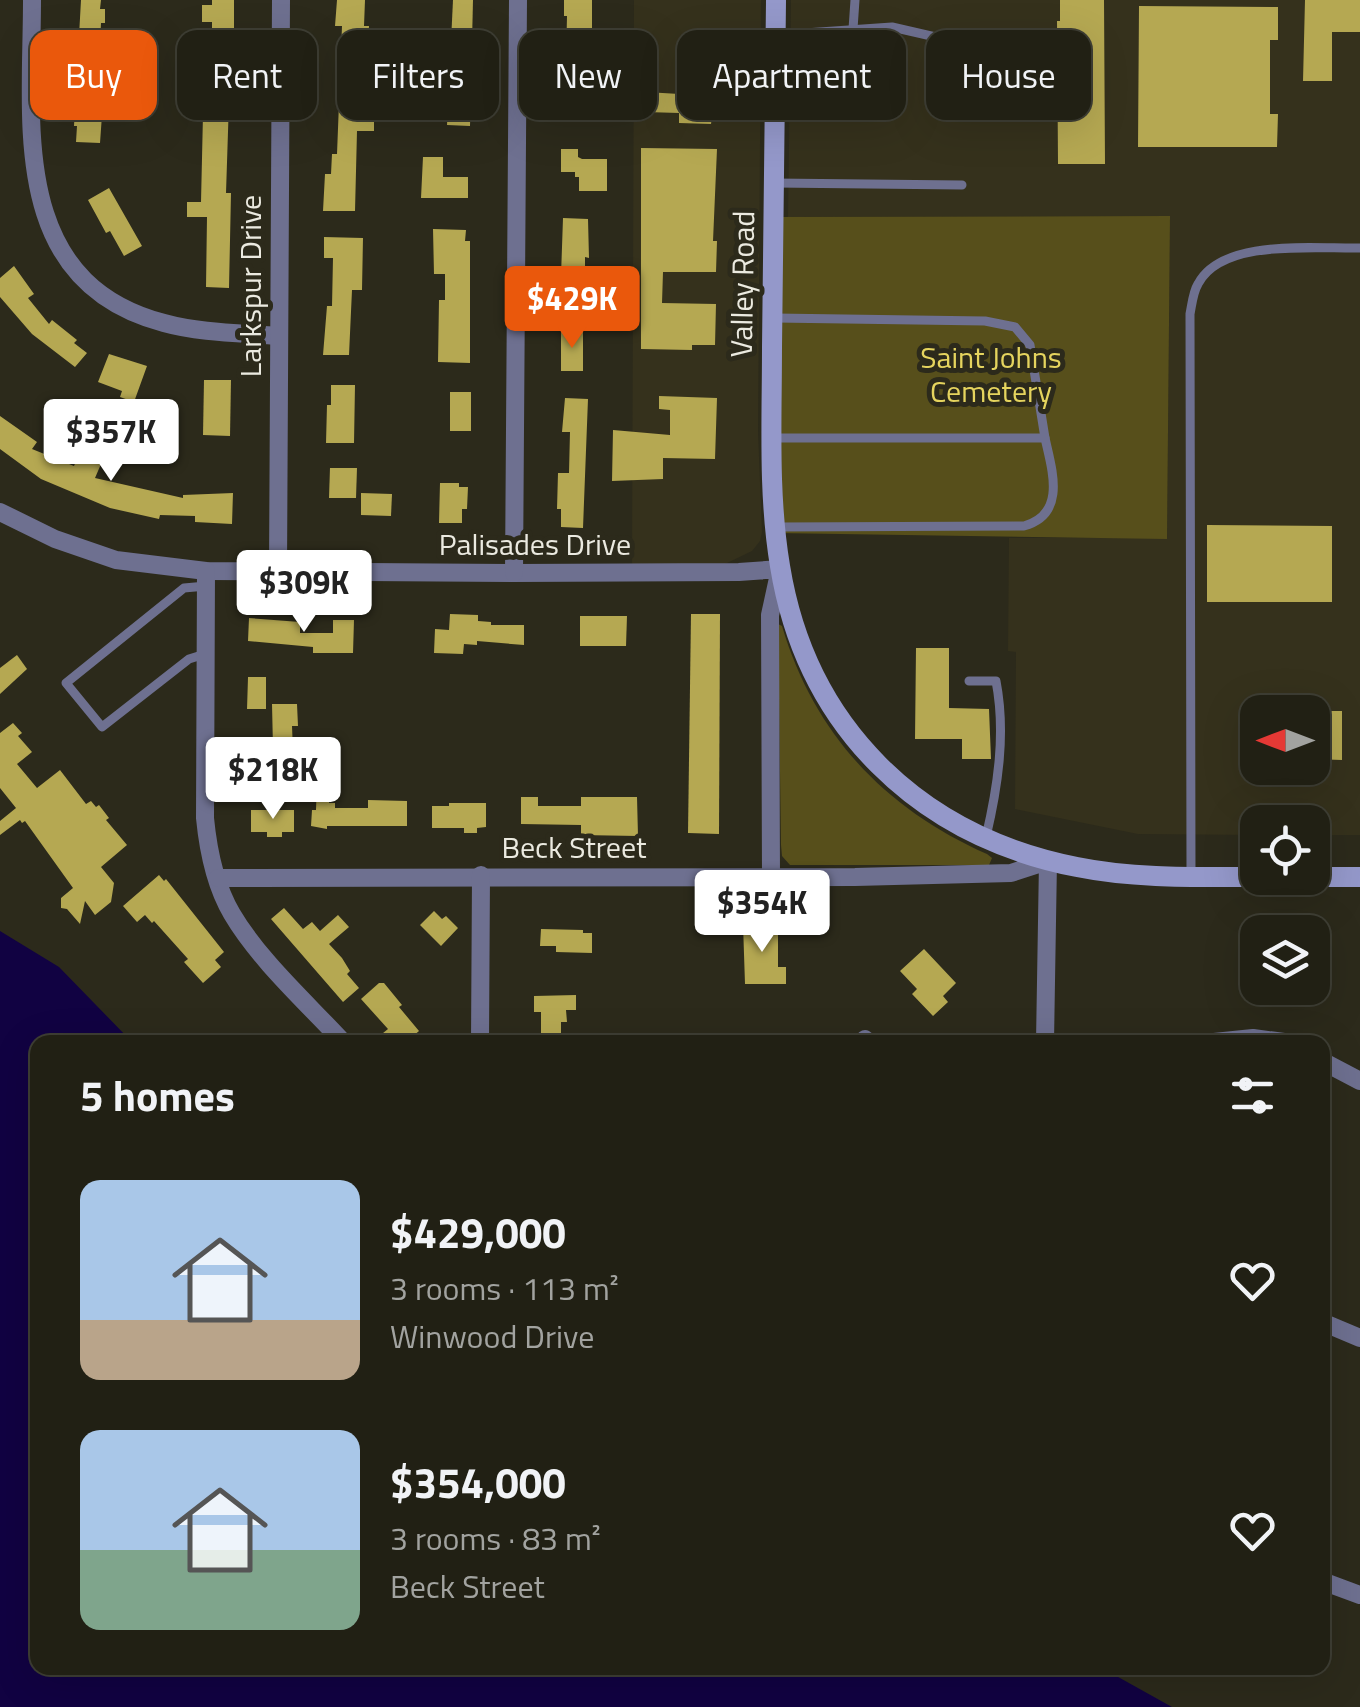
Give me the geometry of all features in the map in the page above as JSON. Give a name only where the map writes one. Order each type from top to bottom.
[{"type":"main road","name":"Valley Road","points":[[776,0],[776,30]]},
{"type":"main road","name":"Valley Road","points":[[775,120],[775,527],[780,569],[797,636],[846,728],[868,756],[921,803],[986,839],[1048,861],[1125,874],[1240,877]]},
{"type":"main road","points":[[1330,877],[1360,877]]},
{"type":"street","points":[[32,0],[34,179],[51,232],[72,263],[112,300],[146,317],[182,327],[278,336]]},
{"type":"street","name":"Larkspur Drive","points":[[278,572],[281,0]]},
{"type":"street","points":[[514,573],[518,0]]},
{"type":"street","name":"Palisades Drive","points":[[0,512],[55,540],[116,560],[206,579],[278,572],[780,569]]},
{"type":"street","name":"Valley Road","points":[[771,876],[770,615],[780,569]]},
{"type":"street","points":[[206,579],[205,818],[218,878],[240,926],[337,1035]]},
{"type":"street","points":[[1045,1035],[1048,861]]},
{"type":"street","name":"Beck Street","points":[[218,878],[1012,872],[1048,861]]},
{"type":"street","points":[[480,1035],[481,875]]},
{"type":"street","points":[[1330,1064],[1360,1081]]},
{"type":"street","points":[[1330,1325],[1360,1338]]},
{"type":"street","points":[[1330,1584],[1360,1595]]},
{"type":"lane","points":[[853,29],[855,0]]},
{"type":"lane","points":[[840,30],[892,27],[926,35]]},
{"type":"lane","points":[[774,183],[962,185]]},
{"type":"lane","points":[[1191,877],[1190,314],[1196,286],[1214,265],[1246,251],[1360,248]]},
{"type":"lane","points":[[772,318],[985,321],[1015,327],[1030,345],[1054,482],[1050,507],[1036,522],[1012,526],[775,527]]},
{"type":"lane","points":[[772,438],[1045,438]]},
{"type":"lane","points":[[206,579],[184,588],[66,682],[102,727],[189,659],[206,654]]},
{"type":"lane","points":[[968,681],[996,681],[1000,706],[996,796],[986,839]]},
{"type":"shaded area","points":[[634,0],[761,0],[761,30],[677,30],[677,120],[760,120],[758,432],[762,532],[752,551],[725,564],[632,566],[634,120],[657,120],[657,30],[634,30]]},
{"type":"shaded area","points":[[791,0],[1360,0],[1360,835],[1330,835],[1330,805],[1240,805],[1240,835],[1138,834],[1015,809],[1016,652],[1008,651],[1009,538],[1167,538],[1170,216],[788,217],[789,120],[906,120],[906,30],[791,30]]},
{"type":"shaded area","points":[[0,931],[59,967],[125,1035],[30,1035],[30,1675],[1115,1675],[1172,1707],[0,1707]]},
{"type":"green space","name":"Saint Johns Cemetery","points":[[1170,216],[1167,539],[775,533],[774,217]]},
{"type":"green space","points":[[778,624],[813,701],[858,764],[916,815],[987,854],[992,858],[989,865],[790,865],[782,856]]},
{"type":"building","points":[[81,0],[101,0],[105,23],[101,23],[101,30],[79,30]]},
{"type":"building","points":[[212,0],[234,0],[234,30],[212,30],[212,22],[202,22],[202,5],[212,5]]},
{"type":"building","points":[[337,0],[365,0],[364,26],[369,26],[369,30],[342,30],[342,26],[335,26]]},
{"type":"building","points":[[453,0],[473,0],[472,30],[452,30]]},
{"type":"building","points":[[564,0],[592,0],[592,30],[567,30]]},
{"type":"building","points":[[1060,0],[1104,0],[1105,164],[1058,164],[1058,120],[1091,120],[1091,30],[1057,30]]},
{"type":"building","points":[[1305,0],[1360,0],[1360,32],[1332,32],[1332,81],[1303,81]]},
{"type":"building","points":[[1139,6],[1278,7],[1278,40],[1270,40],[1270,114],[1278,114],[1277,147],[1138,147]]},
{"type":"building","points":[[657,93],[677,94],[677,113],[657,112]]},
{"type":"building","points":[[74,120],[102,120],[100,143],[76,142]]},
{"type":"building","points":[[203,120],[228,120],[229,288],[206,287],[207,217],[187,217],[187,202],[201,202]]},
{"type":"building","points":[[338,120],[374,120],[374,131],[357,131],[355,211],[323,211],[325,174],[331,174],[332,154],[337,154]]},
{"type":"building","points":[[447,120],[470,120],[470,126],[447,125]]},
{"type":"building","points":[[679,120],[712,120],[711,124]]},
{"type":"building","points":[[641,148],[717,149],[713,241],[717,241],[716,272],[663,272],[662,303],[716,304],[715,345],[692,345],[692,350],[641,349]]},
{"type":"building","points":[[561,149],[578,149],[582,159],[607,159],[607,191],[579,191],[575,172],[561,172]]},
{"type":"building","points":[[423,157],[443,157],[443,177],[468,177],[468,198],[421,198]]},
{"type":"building","points":[[109,188],[142,246],[124,256],[88,200]]},
{"type":"building","points":[[563,218],[588,219],[589,258],[585,257],[585,277],[561,276]]},
{"type":"building","points":[[433,229],[466,230],[465,241],[470,241],[470,363],[438,362],[439,300],[445,300],[445,274],[434,274]]},
{"type":"building","points":[[324,237],[363,238],[362,290],[352,290],[349,355],[323,355],[327,306],[332,306],[333,258],[324,258]]},
{"type":"building","points":[[14,266],[34,294],[28,298],[49,324],[52,320],[87,353],[75,367],[32,334],[0,297],[0,278]]},
{"type":"building","points":[[561,331],[583,331],[583,371],[561,371]]},
{"type":"building","points":[[109,354],[147,366],[134,402],[120,397],[122,391],[98,382]]},
{"type":"building","points":[[204,380],[231,380],[230,436],[203,435]]},
{"type":"building","points":[[331,385],[355,385],[354,443],[326,443]]},
{"type":"building","points":[[450,392],[471,392],[471,431],[450,431]]},
{"type":"building","points":[[659,396],[717,398],[715,459],[663,458],[663,479],[612,481],[613,430],[670,435],[670,410],[659,409]]},
{"type":"building","points":[[565,398],[588,399],[583,528],[561,527],[561,509],[557,509],[558,473],[569,473],[570,432],[562,432]]},
{"type":"building","points":[[0,416],[37,442],[32,449],[74,466],[79,454],[101,464],[95,478],[183,498],[233,493],[232,524],[195,522],[195,516],[160,515],[159,519],[110,508],[41,479],[0,449]]},
{"type":"building","points":[[330,468],[357,468],[356,498],[329,498]]},
{"type":"building","points":[[440,483],[468,487],[462,523],[439,523]]},
{"type":"building","points":[[361,493],[392,494],[391,516],[361,515]]},
{"type":"building","points":[[1207,525],[1332,526],[1332,602],[1207,602]]},
{"type":"building","points":[[450,614],[478,615],[478,621],[491,625],[524,625],[524,645],[477,641],[477,645],[464,644],[463,654],[434,653],[435,629],[449,630]]},
{"type":"building","points":[[691,614],[720,614],[719,834],[688,833]]},
{"type":"building","points":[[580,616],[627,616],[626,646],[580,646]]},
{"type":"building","points":[[249,618],[300,622],[300,633],[333,633],[333,620],[354,620],[353,653],[313,653],[313,647],[248,641]]},
{"type":"building","points":[[916,648],[949,648],[949,708],[989,709],[991,759],[962,759],[962,739],[915,739]]},
{"type":"building","points":[[17,655],[27,669],[0,694],[0,668]]},
{"type":"building","points":[[248,677],[266,677],[266,709],[247,709]]},
{"type":"building","points":[[272,704],[297,704],[298,726],[292,726],[293,751],[275,752],[276,773],[269,773],[269,781],[247,781],[247,748],[273,748]]},
{"type":"building","points":[[1330,711],[1342,711],[1342,760],[1330,760]]},
{"type":"building","points":[[13,723],[32,752],[17,764],[37,788],[60,770],[86,804],[91,801],[96,807],[99,805],[127,845],[101,867],[114,883],[111,902],[95,915],[85,901],[80,924],[67,909],[61,908],[61,898],[73,888],[25,821],[20,820],[0,835],[0,821],[16,808],[0,788],[0,733]]},
{"type":"building","points":[[318,749],[333,750],[329,803],[335,803],[335,808],[368,808],[368,800],[407,801],[407,826],[311,826],[312,810],[316,810]]},
{"type":"building","points":[[521,797],[538,797],[538,806],[581,806],[581,797],[637,797],[638,836],[581,835],[581,825],[521,824]]},
{"type":"building","points":[[486,803],[486,827],[477,828],[477,833],[464,833],[464,828],[432,828],[432,806]]},
{"type":"building","points":[[251,810],[294,810],[294,832],[267,837],[267,832],[251,832]]},
{"type":"building","points":[[159,875],[224,952],[215,960],[221,967],[203,983],[184,962],[188,959],[154,921],[145,915],[137,922],[123,906]]},
{"type":"building","points":[[284,908],[303,929],[312,922],[320,931],[338,915],[349,927],[329,944],[359,988],[343,1002],[271,919]]},
{"type":"building","points":[[434,911],[458,928],[441,946],[420,925]]},
{"type":"building","points":[[743,924],[778,924],[778,967],[786,967],[786,984],[745,984]]},
{"type":"building","points":[[541,929],[592,933],[592,953],[556,952],[556,946],[540,946]]},
{"type":"building","points":[[924,949],[956,983],[943,996],[948,1002],[933,1016],[912,994],[917,989],[900,971]]},
{"type":"building","points":[[384,983],[419,1031],[414,1035],[381,1035],[388,1029],[361,999]]},
{"type":"building","points":[[576,995],[576,1010],[566,1010],[567,1022],[561,1022],[561,1035],[541,1035],[541,1012],[534,1012],[534,996]]}]
